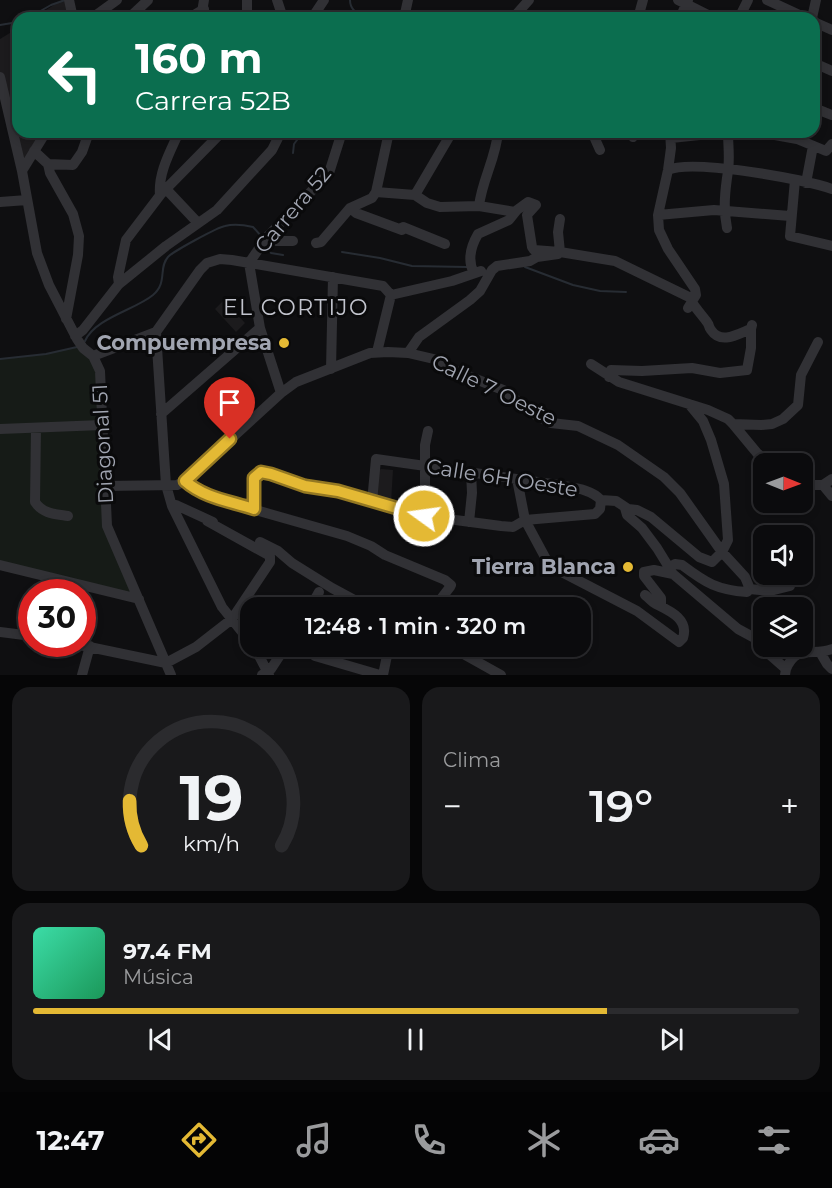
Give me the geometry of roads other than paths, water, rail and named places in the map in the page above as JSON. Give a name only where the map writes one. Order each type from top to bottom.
[{"type":"street","points":[[100,12],[117,0]]},
{"type":"street","points":[[135,12],[148,0]]},
{"type":"street","points":[[518,12],[529,0]]},
{"type":"street","points":[[767,0],[793,12]]},
{"type":"street","points":[[684,2],[703,12]]},
{"type":"street","name":"Diagonal 51","points":[[0,77],[12,128]]},
{"type":"street","name":"Diagonal 51","points":[[14,138],[37,253],[49,285],[75,336],[83,348],[93,356],[100,371],[107,526],[171,675]]},
{"type":"street","points":[[22,171],[42,138]]},
{"type":"street","points":[[48,164],[73,165],[82,152],[87,138]]},
{"type":"street","points":[[176,138],[159,184],[163,192],[198,223]]},
{"type":"street","points":[[119,284],[117,277],[126,240],[163,192],[216,138]]},
{"type":"street","points":[[75,336],[83,330],[119,284],[217,210],[272,150],[278,138]]},
{"type":"street","name":"Carrera 52","points":[[281,393],[260,328],[249,263],[267,237],[329,173],[340,138]]},
{"type":"street","points":[[316,243],[321,242],[350,208],[372,198],[376,192],[388,138]]},
{"type":"street","points":[[415,195],[448,138]]},
{"type":"street","points":[[479,206],[480,195],[497,147],[498,138]]},
{"type":"street","points":[[595,138],[600,150]]},
{"type":"street","points":[[671,138],[668,170],[658,215],[663,240],[695,289],[696,295],[691,303]]},
{"type":"street","points":[[727,228],[724,211],[729,170],[728,138]]},
{"type":"street","points":[[792,138],[813,146],[829,147]]},
{"type":"street","points":[[813,146],[790,216],[790,236],[832,246]]},
{"type":"street","points":[[34,151],[48,164],[50,173],[73,214],[79,236],[78,255],[66,319]]},
{"type":"street","points":[[668,170],[675,167],[695,166],[748,171],[832,189]]},
{"type":"street","points":[[376,192],[415,195],[427,203],[440,207],[479,206],[515,212]]},
{"type":"street","points":[[0,202],[27,200]]},
{"type":"street","points":[[391,295],[409,289],[452,281],[477,272],[470,267],[471,250],[475,240],[481,232],[508,220],[528,202],[536,205],[527,216],[534,250],[615,261],[691,303],[711,330],[720,337],[725,338],[751,327],[751,348],[747,370],[720,373],[692,368],[610,374]]},
{"type":"street","points":[[350,208],[356,213],[445,244]]},
{"type":"street","points":[[658,215],[673,212],[724,211],[790,216]]},
{"type":"street","points":[[560,219],[558,232],[560,252]]},
{"type":"street","points":[[267,237],[276,241],[293,241]]},
{"type":"street","points":[[408,353],[419,337],[480,291],[492,270],[497,266],[530,261],[537,257],[560,252]]},
{"type":"street","points":[[93,356],[156,332],[207,263],[220,259],[383,286],[391,295]]},
{"type":"street","points":[[331,369],[333,277]]},
{"type":"street","points":[[377,352],[391,295]]},
{"type":"street","points":[[161,414],[260,328]]},
{"type":"street","points":[[156,332],[166,484],[172,506],[222,607],[240,629]]},
{"type":"street","points":[[733,424],[772,424],[783,419],[792,411],[798,405],[801,375],[818,342]]},
{"type":"street","name":"Calle 7 Oeste","points":[[185,481],[296,382],[370,353],[408,353],[438,360],[503,390],[536,415],[551,423],[578,426],[618,445],[664,477],[680,493],[722,552],[745,577],[750,589]]},
{"type":"street","points":[[591,364],[610,374],[619,382],[721,416],[733,424],[757,453]]},
{"type":"street","points":[[689,404],[703,421],[724,484],[728,540],[722,552]]},
{"type":"street","points":[[703,421],[710,411]]},
{"type":"street","points":[[0,429],[102,425]]},
{"type":"street","points":[[36,428],[35,502],[40,509],[48,513],[68,516]]},
{"type":"street","points":[[421,539],[428,431]]},
{"type":"street","name":"Calle 6H Oeste","points":[[372,502],[376,459],[424,465],[589,492],[597,495],[601,500],[616,501],[625,508],[651,516],[699,557],[712,562],[722,552]]},
{"type":"street","points":[[254,509],[254,478],[261,472],[305,486],[338,491],[424,516],[513,527],[525,520],[595,514],[600,509],[601,500]]},
{"type":"street","points":[[469,522],[472,493],[471,472]]},
{"type":"street","points":[[517,479],[525,520],[546,559],[554,568],[637,611],[679,642],[683,639],[685,635],[677,615],[645,595]]},
{"type":"street","points":[[105,486],[177,485],[185,481],[217,499],[347,536],[371,546],[385,555],[445,580],[451,585],[442,597]]},
{"type":"street","points":[[828,484],[832,495]]},
{"type":"street","points":[[96,647],[166,663],[196,647],[232,619],[271,560],[266,552],[176,505],[172,506]]},
{"type":"street","points":[[625,508],[627,515],[642,528],[671,570],[738,630],[753,638]]},
{"type":"street","points":[[207,521],[234,529],[274,549],[292,563],[349,597]]},
{"type":"street","points":[[671,570],[675,564],[682,565],[726,591],[747,592],[750,589],[770,591],[790,586]]},
{"type":"street","points":[[0,565],[139,599]]},
{"type":"street","points":[[661,605],[661,597],[644,576],[644,572],[671,570]]},
{"type":"street","points":[[316,597],[319,592]]},
{"type":"street","points":[[0,632],[18,634]]},
{"type":"street","points":[[813,653],[832,649]]},
{"type":"street","points":[[820,652],[832,669]]},
{"type":"street","points":[[82,675],[87,657]]},
{"type":"street","points":[[259,657],[266,674],[279,657]]},
{"type":"street","points":[[318,657],[381,675],[386,657]]},
{"type":"street","points":[[469,657],[501,675]]},
{"type":"street","points":[[772,657],[785,672],[797,657]]},
{"type":"waterway","points":[[39,12],[65,0]]},
{"type":"waterway","points":[[350,0],[356,12]]},
{"type":"waterway","points":[[0,25],[12,23]]},
{"type":"waterway","points":[[293,153],[294,144],[298,138]]},
{"type":"waterway","points":[[85,341],[97,326],[153,295],[162,280],[165,261],[171,254],[186,245],[228,225],[253,227],[262,237]]},
{"type":"waterway","points":[[266,246],[271,253],[283,255]]},
{"type":"waterway","points":[[342,252],[412,266],[467,267]]},
{"type":"waterway","points":[[525,267],[573,285],[600,291],[626,292]]},
{"type":"waterway","points":[[0,359],[46,354],[77,347]]},
{"type":"place","name":"Compuempresa","points":[[284,343]]},
{"type":"place","name":"Tierra Blanca","points":[[628,567]]},
{"type":"district","name":"EL CORTIJO","points":[[296,307]]}]
